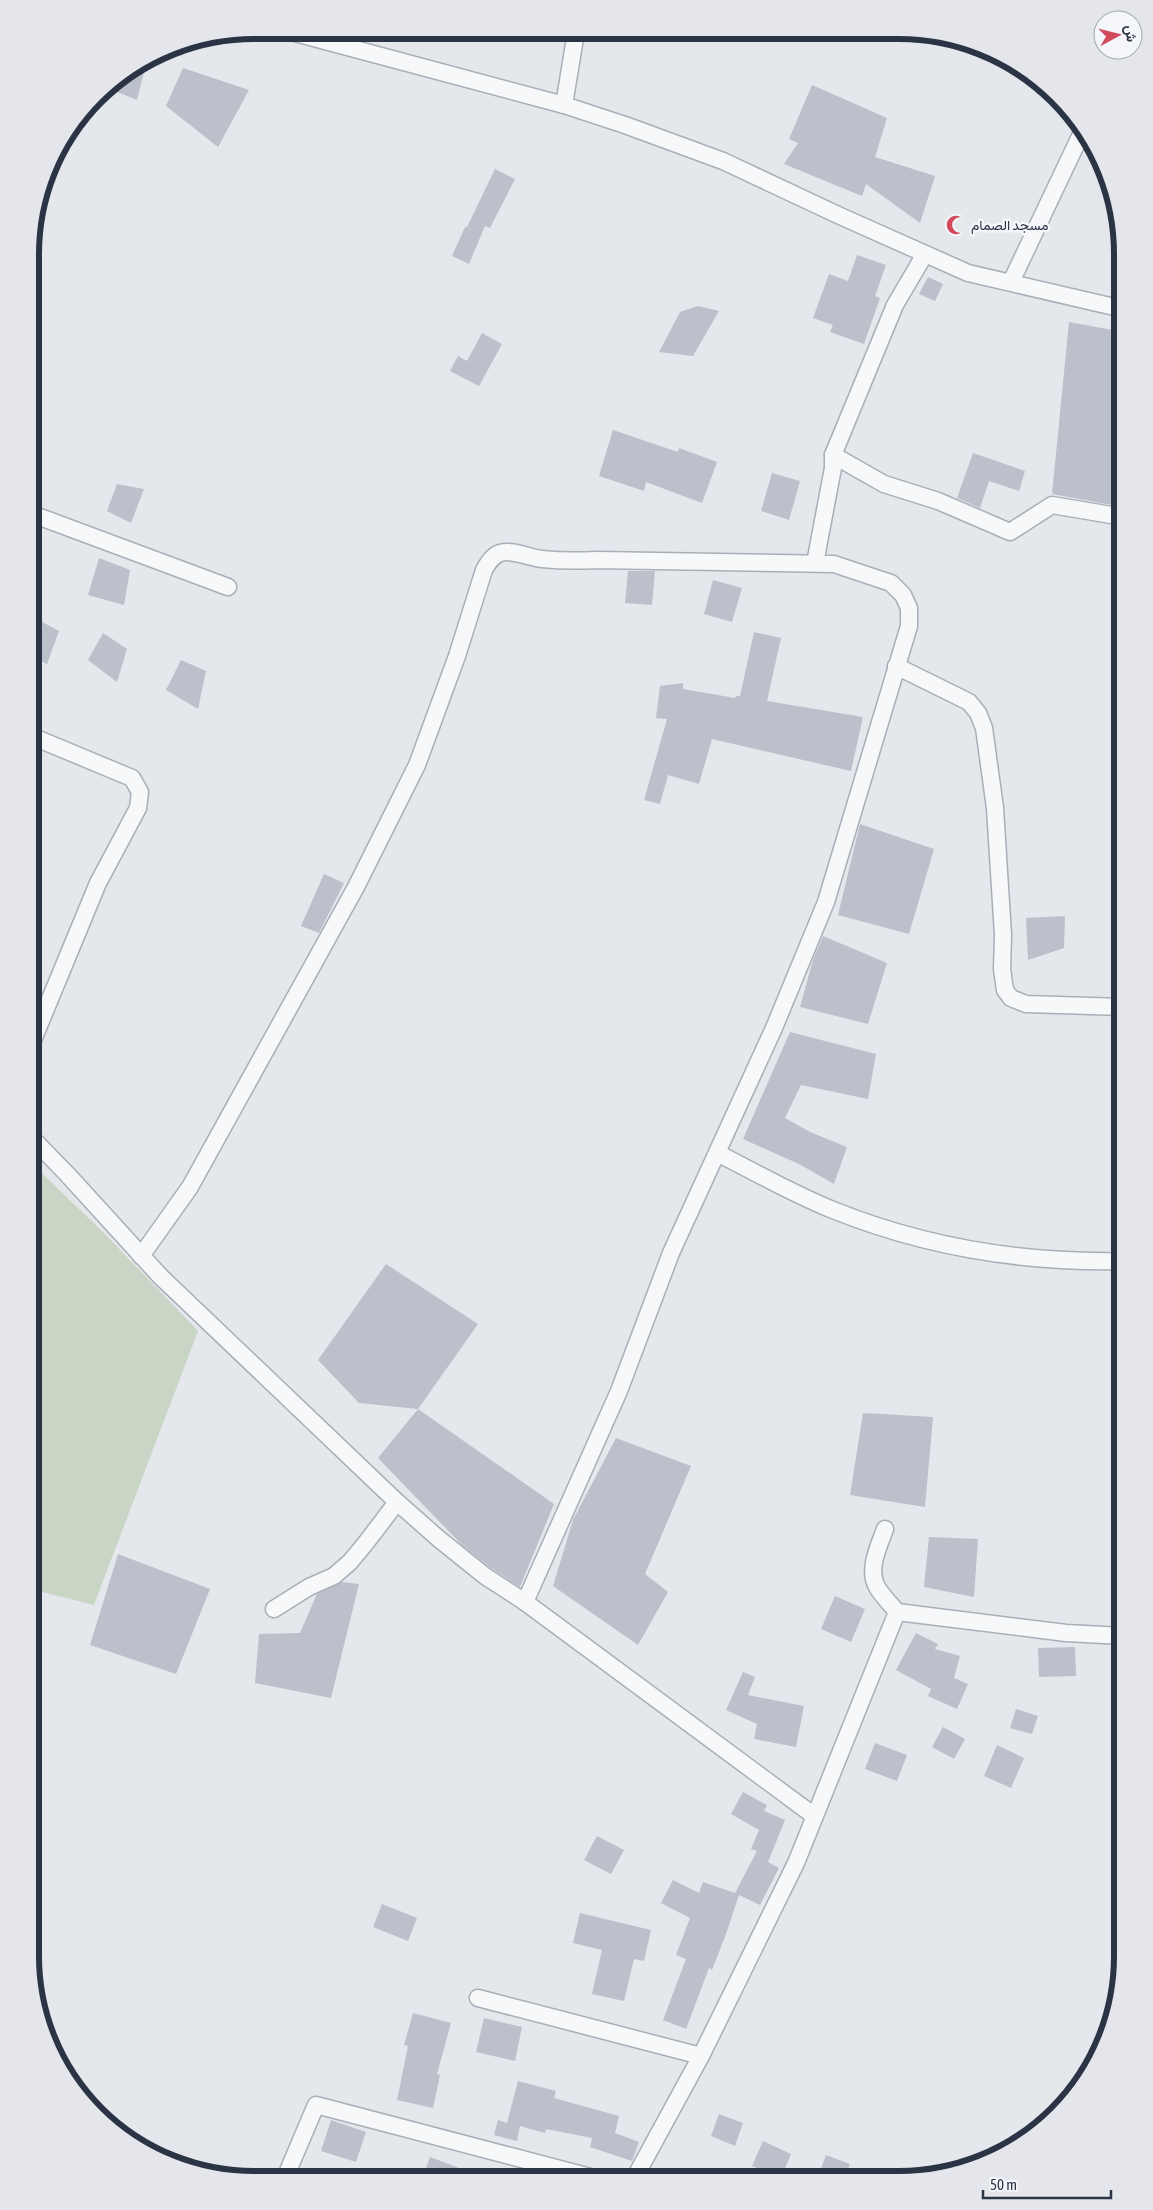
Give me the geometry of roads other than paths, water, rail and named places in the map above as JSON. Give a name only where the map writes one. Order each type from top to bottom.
[{"type":"street","points":[[318,39],[564,105],[723,161],[968,273],[1114,307]]},
{"type":"street","points":[[564,105],[575,39]]},
{"type":"street","points":[[1011,282],[1080,137]]},
{"type":"street","points":[[815,563],[834,468],[833,455],[895,305],[925,254]]},
{"type":"street","points":[[833,455],[884,484],[938,501],[1010,532],[1052,505],[1114,515]]},
{"type":"street","points":[[39,517],[228,587]]},
{"type":"street","points":[[141,1256],[190,1187],[356,887],[413,773],[457,656],[484,570],[492,558],[500,553],[507,552],[540,559],[573,561],[834,564],[891,583],[910,608],[909,626],[826,902],[774,1028],[671,1253],[619,1391],[525,1602]]},
{"type":"street","points":[[896,666],[968,702],[978,714],[984,728],[995,808],[1002,969],[1005,990],[1011,998],[1026,1004],[1114,1007]]},
{"type":"street","points":[[39,739],[132,778],[140,792],[138,808],[98,883],[39,1026]]},
{"type":"street","points":[[39,1145],[160,1276],[397,1502],[439,1539],[485,1576],[525,1602],[813,1815]]},
{"type":"street","points":[[717,1153],[832,1210],[909,1236],[998,1254],[1072,1262],[1114,1261]]},
{"type":"street","points":[[274,1609],[309,1587],[334,1576],[365,1544],[397,1502]]},
{"type":"street","points":[[885,1529],[876,1553],[873,1575],[877,1588],[898,1612],[1066,1633],[1114,1636]]},
{"type":"street","points":[[638,2171],[701,2056],[796,1863],[813,1815],[898,1612]]},
{"type":"street","points":[[478,1998],[701,2056]]},
{"type":"street","points":[[288,2171],[316,2105],[568,2171]]},
{"type":"place","name":"مسجد الصمام","points":[[956,225]]}]
